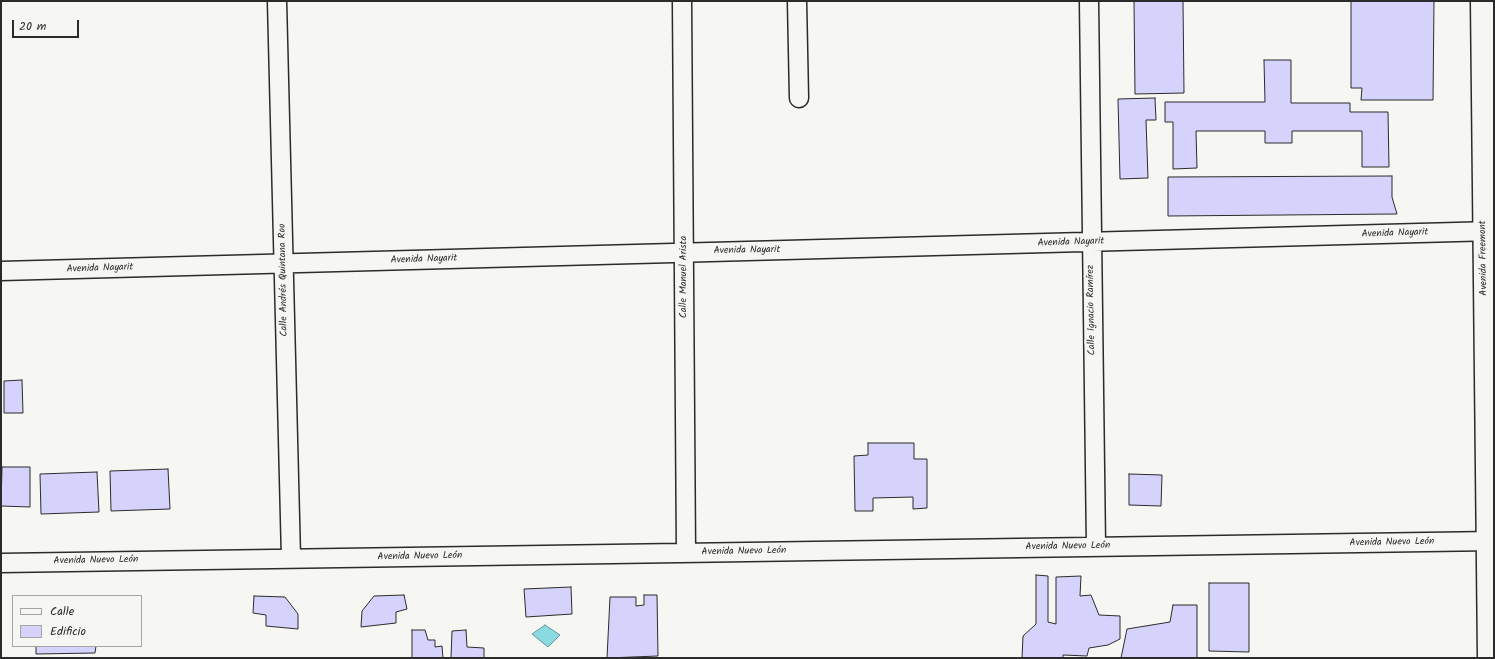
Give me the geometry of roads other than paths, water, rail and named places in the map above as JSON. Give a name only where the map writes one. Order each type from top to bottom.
[{"type":"main road","name":"Avenida Freemont","points":[[1482,1],[1489,232],[1491,541],[1489,658]]},
{"type":"street","name":"Calle Andrés Quintana Roo","points":[[277,1],[291,558]]},
{"type":"street","name":"Calle Manuel Arista","points":[[682,1],[686,553]]},
{"type":"street","points":[[797,1],[799,98]]},
{"type":"street","name":"Calle Ignacio Ramírez","points":[[1089,1],[1096,547]]},
{"type":"street","name":"Avenida Nayarit","points":[[1,271],[1489,232]]},
{"type":"street","name":"Avenida Nuevo León","points":[[1,563],[1491,541]]},
{"type":"water","points":[[545,625],[560,635],[548,647],[532,634]]}]
